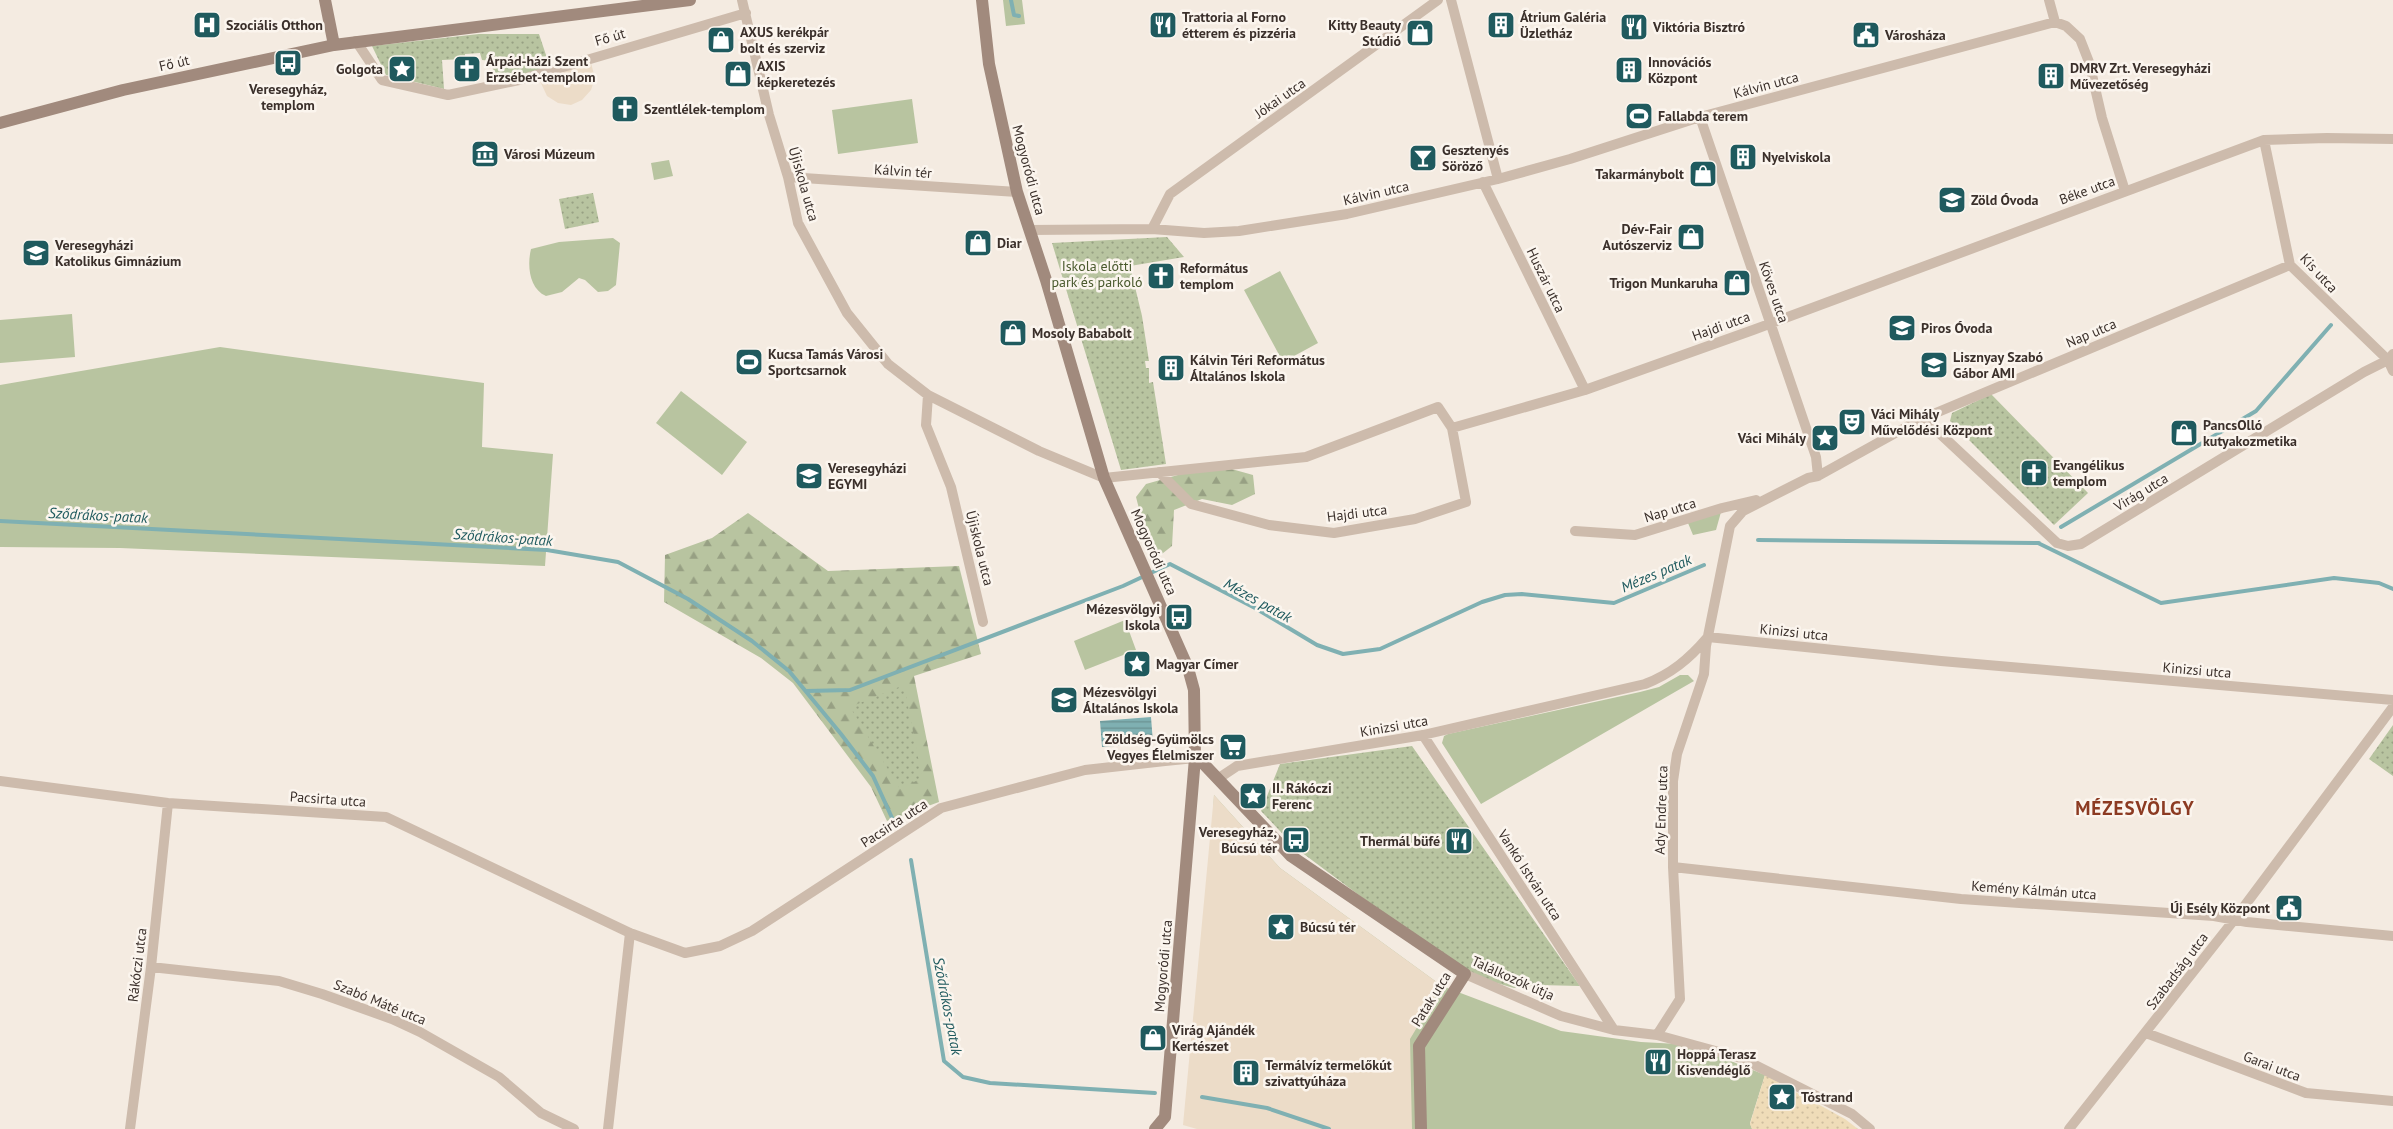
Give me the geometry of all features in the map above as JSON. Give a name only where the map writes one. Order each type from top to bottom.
[{"type":"main road","points":[[325,0],[334,45]]},
{"type":"main road","name":"Fő út","points":[[0,123],[123,90],[356,41],[690,0]]},
{"type":"main road","name":"Mogyoródi utca","points":[[982,0],[991,74],[1017,192],[1104,478],[1188,668],[1194,690],[1198,759],[1165,1123]]},
{"type":"main road","name":"Találkozók útja","points":[[1198,759],[1219,778],[1291,856],[1465,974]]},
{"type":"main road","name":"Patak utca","points":[[1421,1129],[1419,1046],[1465,974]]},
{"type":"main road","points":[[1155,1129],[1165,1123]]},
{"type":"street","name":"Újiskola utca","points":[[742,0],[769,115],[788,177],[798,222],[847,313],[888,364],[928,395],[1039,450],[1104,478]]},
{"type":"street","name":"Jókai utca","points":[[1152,229],[1170,194],[1438,0]]},
{"type":"street","points":[[1451,0],[1498,179]]},
{"type":"street","points":[[2049,0],[2055,22],[2066,26],[2080,39],[2089,62],[2102,118],[2125,191]]},
{"type":"street","name":"Fő út","points":[[356,41],[382,80],[448,95],[519,80],[746,13]]},
{"type":"street","name":"Kálvin utca","points":[[1152,229],[1204,233],[1238,231],[1347,214],[1498,179],[1570,159],[1700,117],[2055,22]]},
{"type":"street","name":"Köves utca","points":[[1700,117],[1816,457],[1818,476]]},
{"type":"street","name":"Béke utca","points":[[1770,323],[2264,140],[2327,138],[2393,139]]},
{"type":"street","name":"Kis utca","points":[[2264,140],[2290,265],[2390,357],[2393,371]]},
{"type":"street","name":"Kálvin tér","points":[[788,177],[1017,192]]},
{"type":"street","name":"Huszár utca","points":[[1483,182],[1585,390]]},
{"type":"street","points":[[1029,230],[1152,229]]},
{"type":"street","name":"Nap utca","points":[[1730,526],[1743,511],[1808,478],[1818,476],[1920,420],[2290,265]]},
{"type":"street","name":"Hajdi utca","points":[[1452,428],[1585,390],[1770,323]]},
{"type":"street","name":"Virág utca","points":[[1920,420],[1935,429],[2057,543],[2068,546],[2081,544],[2390,357]]},
{"type":"street","name":"Újiskola utca","points":[[928,395],[926,425],[951,487],[984,622]]},
{"type":"street","name":"Hajdi utca","points":[[1104,478],[1159,472],[1306,457],[1438,407],[1452,428],[1466,502],[1415,519],[1334,533],[1269,525],[1191,504],[1159,472]]},
{"type":"street","name":"Nap utca","points":[[1576,531],[1635,535],[1722,508],[1771,497]]},
{"type":"street","name":"Ady Endre utca","points":[[1657,1035],[1680,998],[1673,867],[1673,781],[1677,754],[1704,674],[1708,637],[1730,526]]},
{"type":"street","name":"Kinizsi utca","points":[[1219,778],[1237,766],[1423,735],[1645,684],[1677,668],[1689,659],[1708,637],[1941,661],[2393,700]]},
{"type":"street","name":"Szabadság utca","points":[[2069,1129],[2146,1034],[2234,920],[2393,707]]},
{"type":"street","name":"Vankó István utca","points":[[1423,735],[1614,1030]]},
{"type":"street","name":"Pacsirta utca","points":[[0,781],[168,803],[386,817],[630,933],[686,953],[720,946],[752,931],[941,808],[1085,770],[1198,759]]},
{"type":"street","name":"Rákóczi utca","points":[[130,1129],[151,967],[168,803]]},
{"type":"street","name":"Kemény Kálmán utca","points":[[1673,867],[1961,899],[2214,916],[2234,920],[2393,936]]},
{"type":"street","points":[[608,1129],[630,933]]},
{"type":"street","name":"Szabó Máté utca","points":[[151,967],[279,982],[322,994],[392,1019],[434,1040],[499,1077],[541,1113],[574,1129]]},
{"type":"street","name":"Találkozók útja","points":[[1465,974],[1561,1016],[1614,1030],[1657,1035],[1741,1058],[1852,1114],[1870,1129]]},
{"type":"street","name":"Garai utca","points":[[2146,1034],[2306,1093],[2393,1101]]},
{"type":"green space","points":[[1003,0],[1022,0],[1025,24],[1006,26]]},
{"type":"green space","points":[[479,34],[539,34],[550,67],[494,82],[492,61],[482,60],[480,53],[465,54],[465,59],[442,60],[444,89],[386,75],[372,46]]},
{"type":"green space","points":[[912,99],[918,143],[838,154],[832,110]]},
{"type":"green space","points":[[669,160],[673,176],[654,180],[651,163]]},
{"type":"green space","points":[[593,193],[599,222],[565,229],[559,199]]},
{"type":"green space","name":"Iskola előtti park és parkoló","points":[[1167,237],[1184,257],[1130,266],[1142,316],[1149,361],[1145,361],[1146,368],[1149,368],[1149,383],[1153,382],[1166,464],[1121,470],[1052,243]]},
{"type":"green space","points":[[613,238],[620,243],[616,285],[608,291],[598,292],[585,280],[579,278],[562,292],[546,296],[536,288],[531,276],[529,262],[531,249],[559,242]]},
{"type":"green space","points":[[1280,271],[1318,343],[1283,362],[1244,290]]},
{"type":"green space","points":[[72,314],[75,357],[0,363],[0,320]]},
{"type":"green space","points":[[220,347],[484,383],[482,447],[553,454],[545,566],[120,548],[0,547],[0,385]]},
{"type":"green space","points":[[681,391],[747,442],[722,475],[656,423]]},
{"type":"green space","points":[[1991,394],[2088,493],[2054,525],[1950,421],[1952,413]]},
{"type":"green space","points":[[1228,468],[1253,475],[1255,494],[1232,505],[1202,499],[1174,510],[1172,546],[1158,557],[1146,536],[1136,497],[1146,484],[1185,473]]},
{"type":"green space","points":[[1721,512],[1716,530],[1693,535],[1688,523]]},
{"type":"green space","points":[[748,513],[828,571],[959,566],[981,654],[914,676],[939,802],[887,821],[871,787],[793,683],[761,658],[664,602],[665,555],[712,538]]},
{"type":"green space","points":[[1125,620],[1136,650],[1085,670],[1074,641]]},
{"type":"green space","points":[[1680,675],[1688,675],[1694,681],[1481,804],[1442,743],[1444,736],[1448,734],[1640,692],[1659,687]]},
{"type":"green space","points":[[904,685],[922,778],[900,789],[850,707]]},
{"type":"green space","points":[[2393,725],[2393,776],[2369,759]]},
{"type":"green space","points":[[1412,746],[1580,986],[1539,985],[1514,988],[1465,974],[1297,849],[1261,811],[1280,764]]},
{"type":"green space","name":"Búcsú tér","points":[[1214,795],[1280,868],[1442,986],[1561,1031],[1641,1042],[1678,1044],[1704,1050],[1765,1075],[1750,1123],[1752,1129],[1197,1129]]},
{"type":"sand","name":"Tóstrand","points":[[1765,1075],[1845,1119],[1858,1129],[1752,1129],[1750,1124]]},
{"type":"shaded area","points":[[591,63],[595,78],[591,90],[582,100],[571,105],[558,103],[547,96],[539,79]]},
{"type":"shaded area","name":"Búcsú tér","points":[[1214,795],[1280,868],[1442,986],[1410,1039],[1412,1129],[1197,1129],[1183,1125]]},
{"type":"water","points":[[1151,717],[1153,743],[1102,747],[1100,721]]},
{"type":"waterway","points":[[1011,0],[1014,15],[1019,16]]},
{"type":"waterway","points":[[2061,527],[2256,411],[2331,325]]},
{"type":"waterway","name":"Sződrákos-patak","points":[[0,521],[547,550],[618,562],[688,599],[752,641],[789,671],[873,776],[893,820]]},
{"type":"waterway","name":"Mézes patak","points":[[1758,540],[2039,543]]},
{"type":"waterway","points":[[2038,543],[2161,603],[2334,578],[2379,583],[2393,589]]},
{"type":"waterway","name":"Mézes patak","points":[[806,691],[850,690],[1123,586],[1170,564],[1255,608],[1317,645],[1343,654],[1380,649],[1482,602],[1505,595],[1522,594],[1614,603],[1704,565]]},
{"type":"waterway","name":"Sződrákos-patak","points":[[911,860],[944,1061],[963,1077],[990,1083],[1155,1093]]},
{"type":"waterway","name":"Sződrákos-patak","points":[[1202,1097],[1267,1108],[1329,1129]]},
{"type":"place","name":"Szociális Otthon","points":[[207,25]]},
{"type":"place","name":"Trattoria al Forno étterem és pizzéria","points":[[1163,25]]},
{"type":"place","name":"Átrium Galéria Üzletház","points":[[1501,25]]},
{"type":"place","name":"Viktória Bisztró","points":[[1634,27]]},
{"type":"place","name":"Kitty Beauty Stúdió","points":[[1420,33]]},
{"type":"place","name":"Városháza","points":[[1866,35]]},
{"type":"place","name":"AXUS kerékpár bolt és szerviz","points":[[721,40]]},
{"type":"place","name":"Veresegyház, templom","points":[[288,63]]},
{"type":"place","name":"Golgota","points":[[402,69]]},
{"type":"place","name":"Árpád-házi Szent Erzsébet-templom","points":[[467,69]]},
{"type":"place","name":"Innovációs Központ","points":[[1629,70]]},
{"type":"place","name":"AXIS képkeretezés","points":[[738,74]]},
{"type":"place","name":"DMRV Zrt. Veresegyházi Művezetőség","points":[[2051,76]]},
{"type":"place","name":"Szentlélek-templom","points":[[625,109]]},
{"type":"place","name":"Fallabda terem","points":[[1639,116]]},
{"type":"place","name":"Városi Múzeum","points":[[485,154]]},
{"type":"place","name":"Nyelviskola","points":[[1743,157]]},
{"type":"place","name":"Gesztenyés Söröző","points":[[1423,158]]},
{"type":"place","name":"Takarmánybolt","points":[[1703,174]]},
{"type":"place","name":"Zöld Óvoda","points":[[1952,200]]},
{"type":"place","name":"Dév-Fair Autószerviz","points":[[1691,237]]},
{"type":"place","name":"Diar","points":[[978,243]]},
{"type":"place","name":"Veresegyházi Katolikus Gimnázium","points":[[36,253]]},
{"type":"place","name":"Református templom","points":[[1161,276]]},
{"type":"place","name":"Trigon Munkaruha","points":[[1737,283]]},
{"type":"place","name":"Piros Óvoda","points":[[1902,328]]},
{"type":"place","name":"Mosoly Bababolt","points":[[1013,333]]},
{"type":"place","name":"Kucsa Tamás Városi Sportcsarnok","points":[[749,362]]},
{"type":"place","name":"Lisznyay Szabó Gábor AMI","points":[[1934,365]]},
{"type":"place","name":"Kálvin Téri Református Általános Iskola","points":[[1171,368]]},
{"type":"place","name":"Váci Mihály Művelődési Központ","points":[[1852,422]]},
{"type":"place","name":"PancsOlló kutyakozmetika","points":[[2184,433]]},
{"type":"place","name":"Váci Mihály","points":[[1825,438]]},
{"type":"place","name":"Evangélikus templom","points":[[2034,473]]},
{"type":"place","name":"Veresegyházi EGYMI","points":[[809,476]]},
{"type":"place","name":"Mézesvölgyi Iskola","points":[[1179,617]]},
{"type":"place","name":"Magyar Címer","points":[[1137,664]]},
{"type":"place","name":"Mézesvölgyi Általános Iskola","points":[[1064,700]]},
{"type":"place","name":"Zöldség-Gyümölcs Vegyes Élelmiszer","points":[[1233,747]]},
{"type":"place","name":"II. Rákóczi Ferenc","points":[[1253,796]]},
{"type":"place","name":"Veresegyház, Búcsú tér","points":[[1296,840]]},
{"type":"place","name":"Thermál büfé","points":[[1459,841]]},
{"type":"place","name":"Új Esély Központ","points":[[2289,908]]},
{"type":"place","name":"Búcsú tér","points":[[1281,927]]},
{"type":"place","name":"Virág Ajándék Kertészet","points":[[1153,1038]]},
{"type":"place","name":"Hoppá Terasz Kisvendéglő","points":[[1658,1062]]},
{"type":"place","name":"Termálvíz termelőkút szivattyúháza","points":[[1246,1073]]},
{"type":"place","name":"Tóstrand","points":[[1782,1097]]},
{"type":"district","name":"MÉZESVÖLGY","points":[[2135,808]]}]
